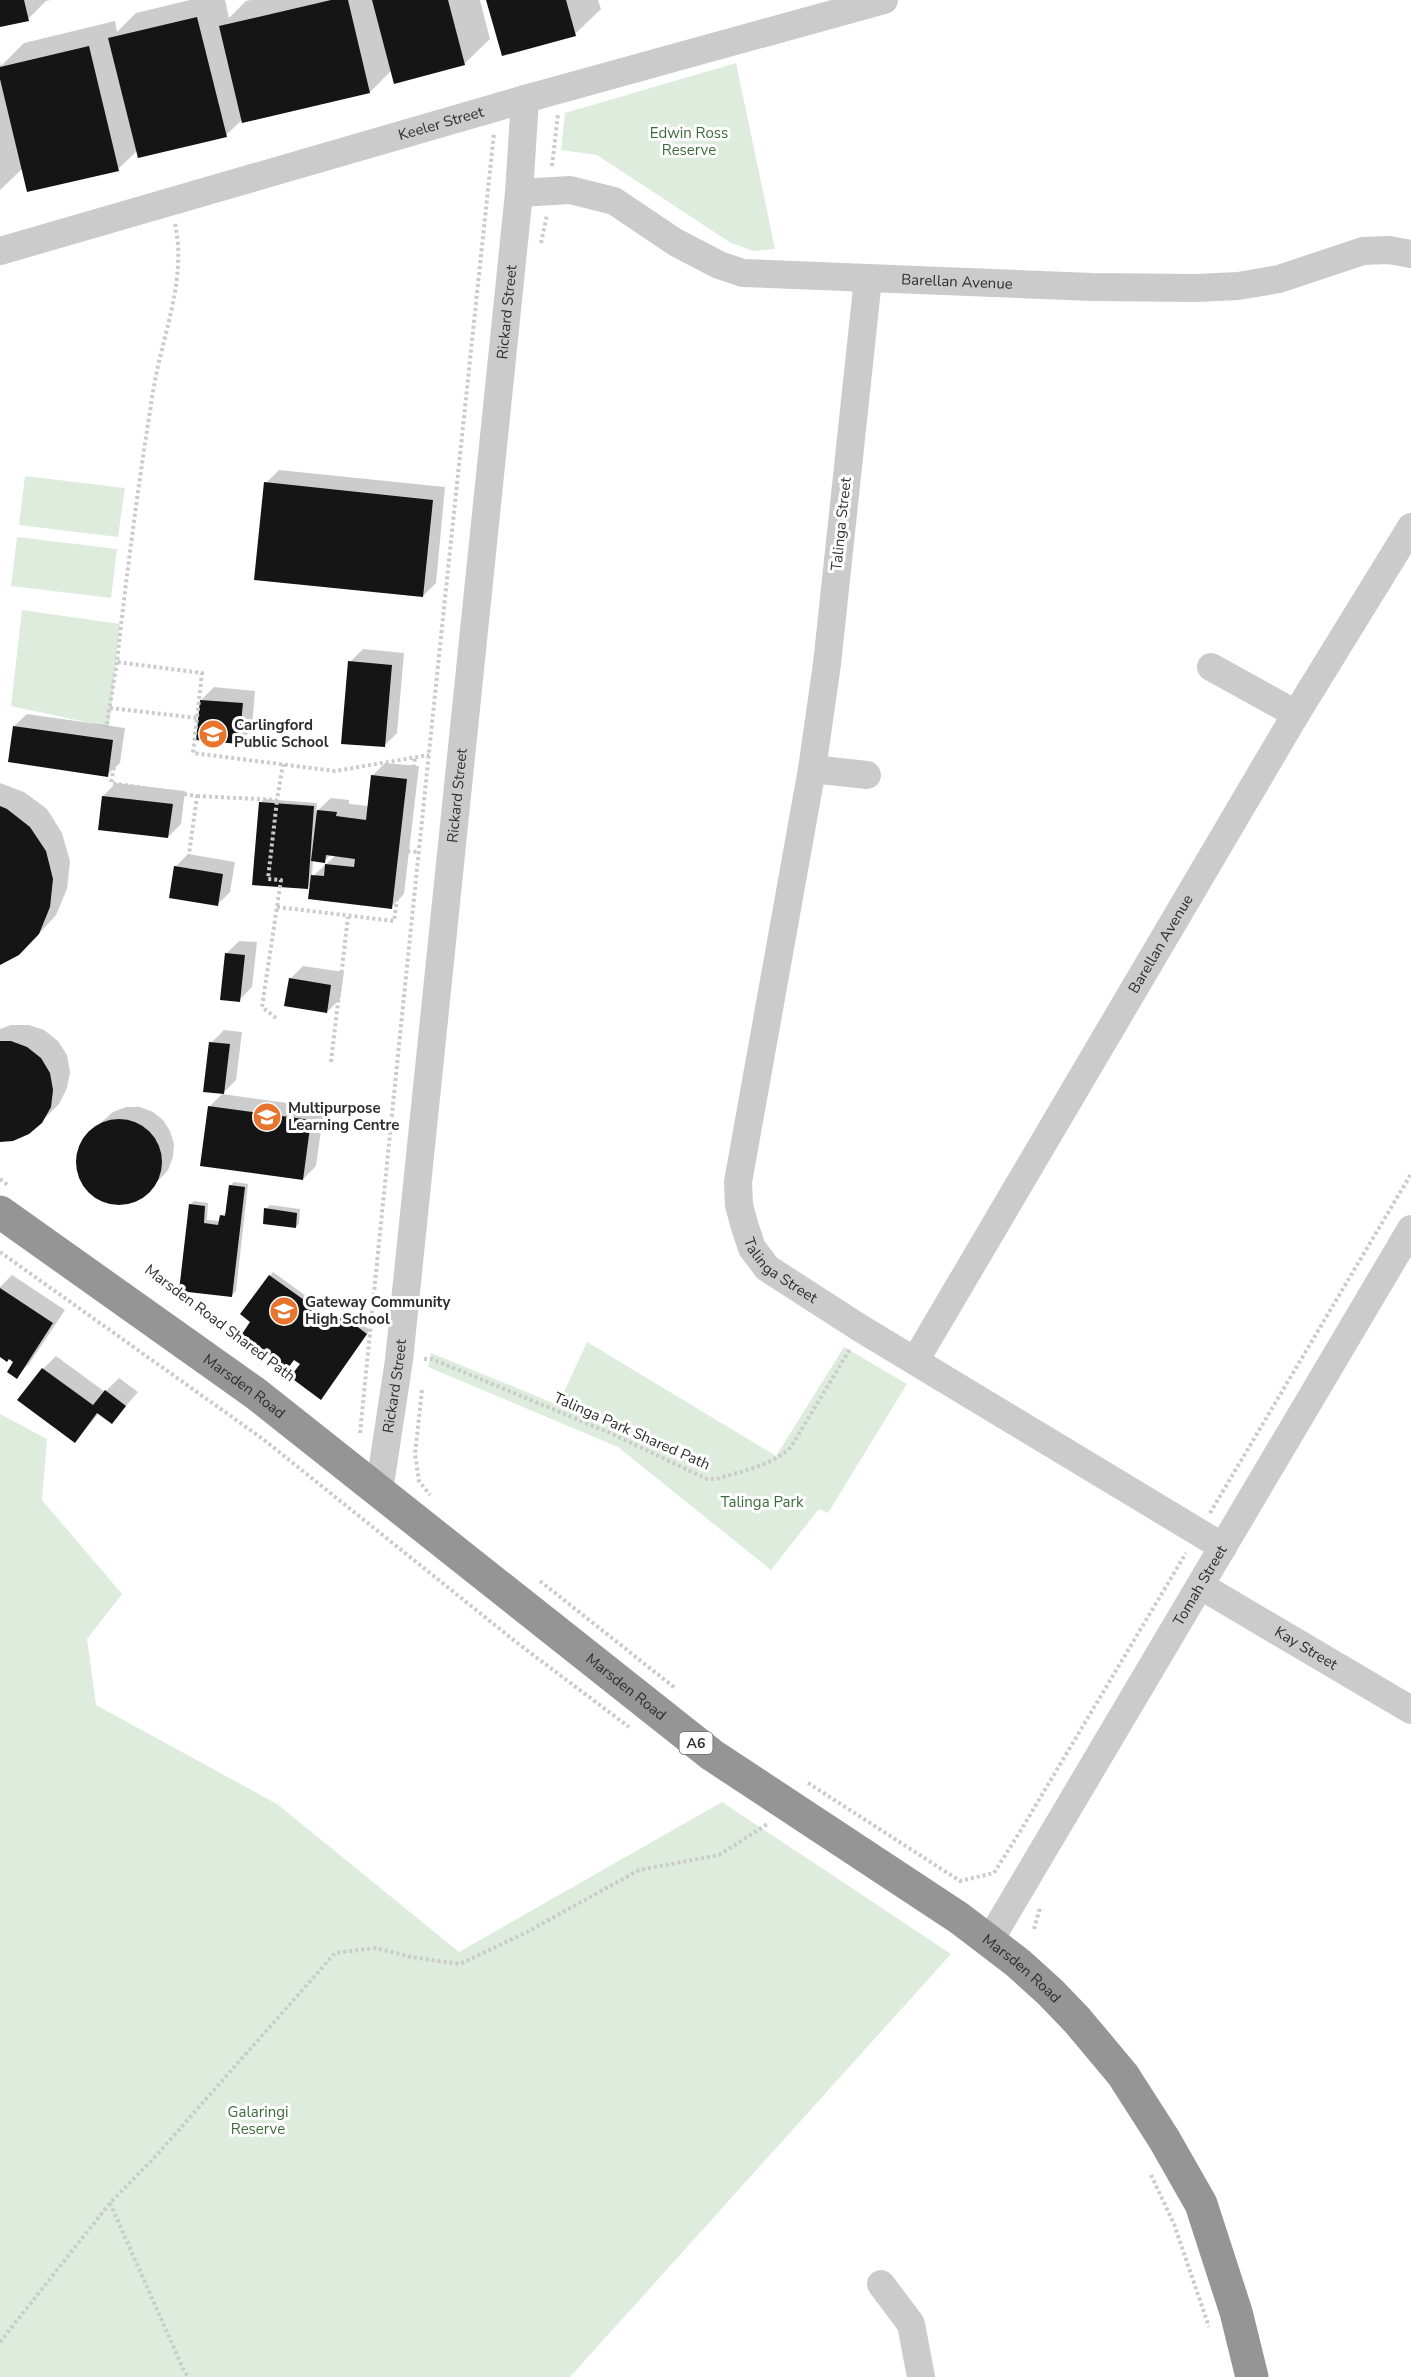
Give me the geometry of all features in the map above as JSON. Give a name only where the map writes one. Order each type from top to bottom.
[{"type":"highway","name":"Marsden Road","points":[[5,1199],[784,1811],[941,1905],[990,1940],[1050,1992],[1123,2075],[1164,2139],[1201,2205],[1236,2312],[1252,2377]]},
{"type":"street","name":"Keeler Street","points":[[0,251],[525,99],[884,0]]},
{"type":"street","name":"Rickard Street","points":[[379,1491],[399,1360],[519,194],[525,99]]},
{"type":"street","name":"Barellan Avenue","points":[[519,194],[570,190],[614,201],[675,242],[718,265],[743,273],[1092,287],[1238,286],[1279,279],[1363,250],[1389,250],[1411,254]]},
{"type":"street","name":"Talinga Street","points":[[868,279],[827,664],[812,769],[764,1044],[742,1148],[738,1182],[739,1205],[752,1248],[767,1268],[915,1361],[1223,1547]]},
{"type":"street","name":"Barellan Avenue","points":[[915,1361],[1296,714],[1411,527]]},
{"type":"street","points":[[1211,667],[1296,714]]},
{"type":"street","points":[[812,769],[867,775]]},
{"type":"street","name":"Tomah Street","points":[[990,1940],[1411,1229]]},
{"type":"street","name":"Kay Street","points":[[1201,1586],[1411,1710]]},
{"type":"street","points":[[881,2284],[911,2324],[921,2377]]},
{"type":"path","name":"Rickard Street","points":[[360,1433],[495,126]]},
{"type":"path","points":[[170,203],[177,235],[176,286],[161,349],[147,433],[106,729],[121,731],[111,783],[196,796],[277,800]]},
{"type":"path","points":[[117,662],[202,673],[193,753],[335,771],[429,755]]},
{"type":"path","points":[[110,708],[197,718]]},
{"type":"path","points":[[277,907],[394,921],[415,757]]},
{"type":"path","points":[[276,1018],[262,1007],[281,880],[268,879],[283,764]]},
{"type":"path","points":[[188,862],[196,796]]},
{"type":"path","points":[[404,850],[419,852]]},
{"type":"path","points":[[332,1062],[348,917]]},
{"type":"path","points":[[0,1179],[5,1199]]},
{"type":"path","name":"Marsden Road","points":[[0,1252],[263,1439],[516,1642],[638,1734]]},
{"type":"path","name":"Talinga Park Shared Path","points":[[418,1360],[432,1359],[610,1433],[707,1479],[716,1479],[783,1455],[791,1447],[852,1346]]},
{"type":"path","points":[[353,1435],[366,1429]]},
{"type":"path","points":[[415,1454],[419,1481],[439,1502]]},
{"type":"path","name":"Marsden Road","points":[[531,1574],[680,1692]]},
{"type":"path","points":[[0,2342],[110,2203],[154,2158],[335,1953],[376,1948],[411,1957],[460,1964],[527,1932],[639,1870],[718,1855],[784,1811]]},
{"type":"path","points":[[756,1819],[784,1811],[960,1881]]},
{"type":"path","points":[[1148,2170],[1174,2224],[1212,2336]]},
{"type":"path","points":[[110,2203],[185,2373],[189,2377]]},
{"type":"green space","name":"Edwin Ross Reserve","points":[[736,63],[775,249],[754,251],[731,243],[597,155],[561,150],[565,113]]},
{"type":"green space","points":[[25,476],[125,488],[118,537],[19,525]]},
{"type":"green space","points":[[17,537],[117,549],[111,598],[11,586]]},
{"type":"green space","points":[[22,610],[120,624],[109,727],[11,706]]},
{"type":"green space","name":"Talinga Park","points":[[587,1342],[776,1456],[844,1347],[907,1384],[828,1513],[819,1509],[771,1570],[618,1447],[428,1367],[431,1353],[558,1405]]},
{"type":"green space","name":"Galaringi Reserve","points":[[0,1414],[47,1439],[42,1500],[122,1594],[87,1639],[96,1705],[277,1804],[459,1952],[722,1802],[951,1954],[570,2377],[0,2377]]},
{"type":"building","points":[[0,0],[24,0],[29,21],[0,27]]},
{"type":"building","points":[[331,0],[348,0],[370,93],[242,123],[219,26]]},
{"type":"building","points":[[372,0],[448,0],[465,65],[394,84]]},
{"type":"building","points":[[486,0],[566,0],[576,36],[502,56]]},
{"type":"building","points":[[197,17],[227,137],[138,158],[108,38]]},
{"type":"building","points":[[89,46],[119,171],[27,192],[0,79],[0,67]]},
{"type":"building","points":[[264,482],[433,500],[423,597],[254,580]]},
{"type":"building","points":[[348,661],[392,665],[385,747],[341,744]]},
{"type":"building","points":[[200,700],[243,703],[239,744],[196,740]]},
{"type":"building","points":[[13,726],[113,740],[108,777],[8,762]]},
{"type":"building","points":[[371,775],[407,779],[392,909],[308,899],[311,875],[324,876],[325,864],[354,867],[355,859],[326,855],[325,863],[311,861],[317,810],[337,812],[336,816],[366,820]]},
{"type":"building","points":[[102,796],[173,804],[168,838],[98,830]]},
{"type":"building","points":[[259,802],[314,806],[308,889],[252,885]]},
{"type":"building","points":[[0,806],[30,827],[46,851],[53,879],[50,907],[39,934],[19,955],[0,965]]},
{"type":"building","points":[[174,866],[223,874],[218,906],[169,898]]},
{"type":"building","points":[[225,953],[245,955],[240,1002],[220,1000]]},
{"type":"building","points":[[289,978],[331,985],[327,1013],[284,1006]]},
{"type":"building","points":[[0,1041],[11,1041],[27,1047],[41,1058],[50,1073],[53,1090],[51,1107],[42,1123],[29,1134],[13,1141],[0,1142]]},
{"type":"building","points":[[209,1042],[230,1044],[224,1094],[203,1092]]},
{"type":"building","points":[[208,1106],[311,1120],[303,1180],[200,1166]]},
{"type":"building","points":[[119,1119],[143,1126],[155,1138],[162,1162],[155,1186],[143,1198],[119,1205],[95,1198],[83,1186],[76,1162],[83,1138],[95,1126]]},
{"type":"building","points":[[229,1185],[245,1187],[232,1297],[179,1291],[189,1204],[205,1206],[204,1223],[218,1225],[220,1215],[225,1216]]},
{"type":"building","points":[[264,1208],[297,1213],[296,1228],[263,1224]]},
{"type":"building","points":[[269,1275],[307,1302],[317,1321],[331,1323],[343,1316],[367,1334],[321,1400],[290,1377],[300,1364],[294,1360],[288,1368],[242,1334],[250,1322],[240,1314]]},
{"type":"building","points":[[0,1288],[53,1323],[17,1379],[7,1372],[13,1362],[9,1359],[7,1362],[0,1357]]},
{"type":"building","points":[[42,1368],[93,1405],[105,1390],[126,1406],[112,1424],[97,1413],[75,1443],[17,1400]]},
{"type":"place","name":"Carlingford Public School","points":[[213,734]]},
{"type":"place","name":"Multipurpose Learning Centre","points":[[267,1117]]},
{"type":"place","name":"Gateway Community High School","points":[[284,1311]]}]
